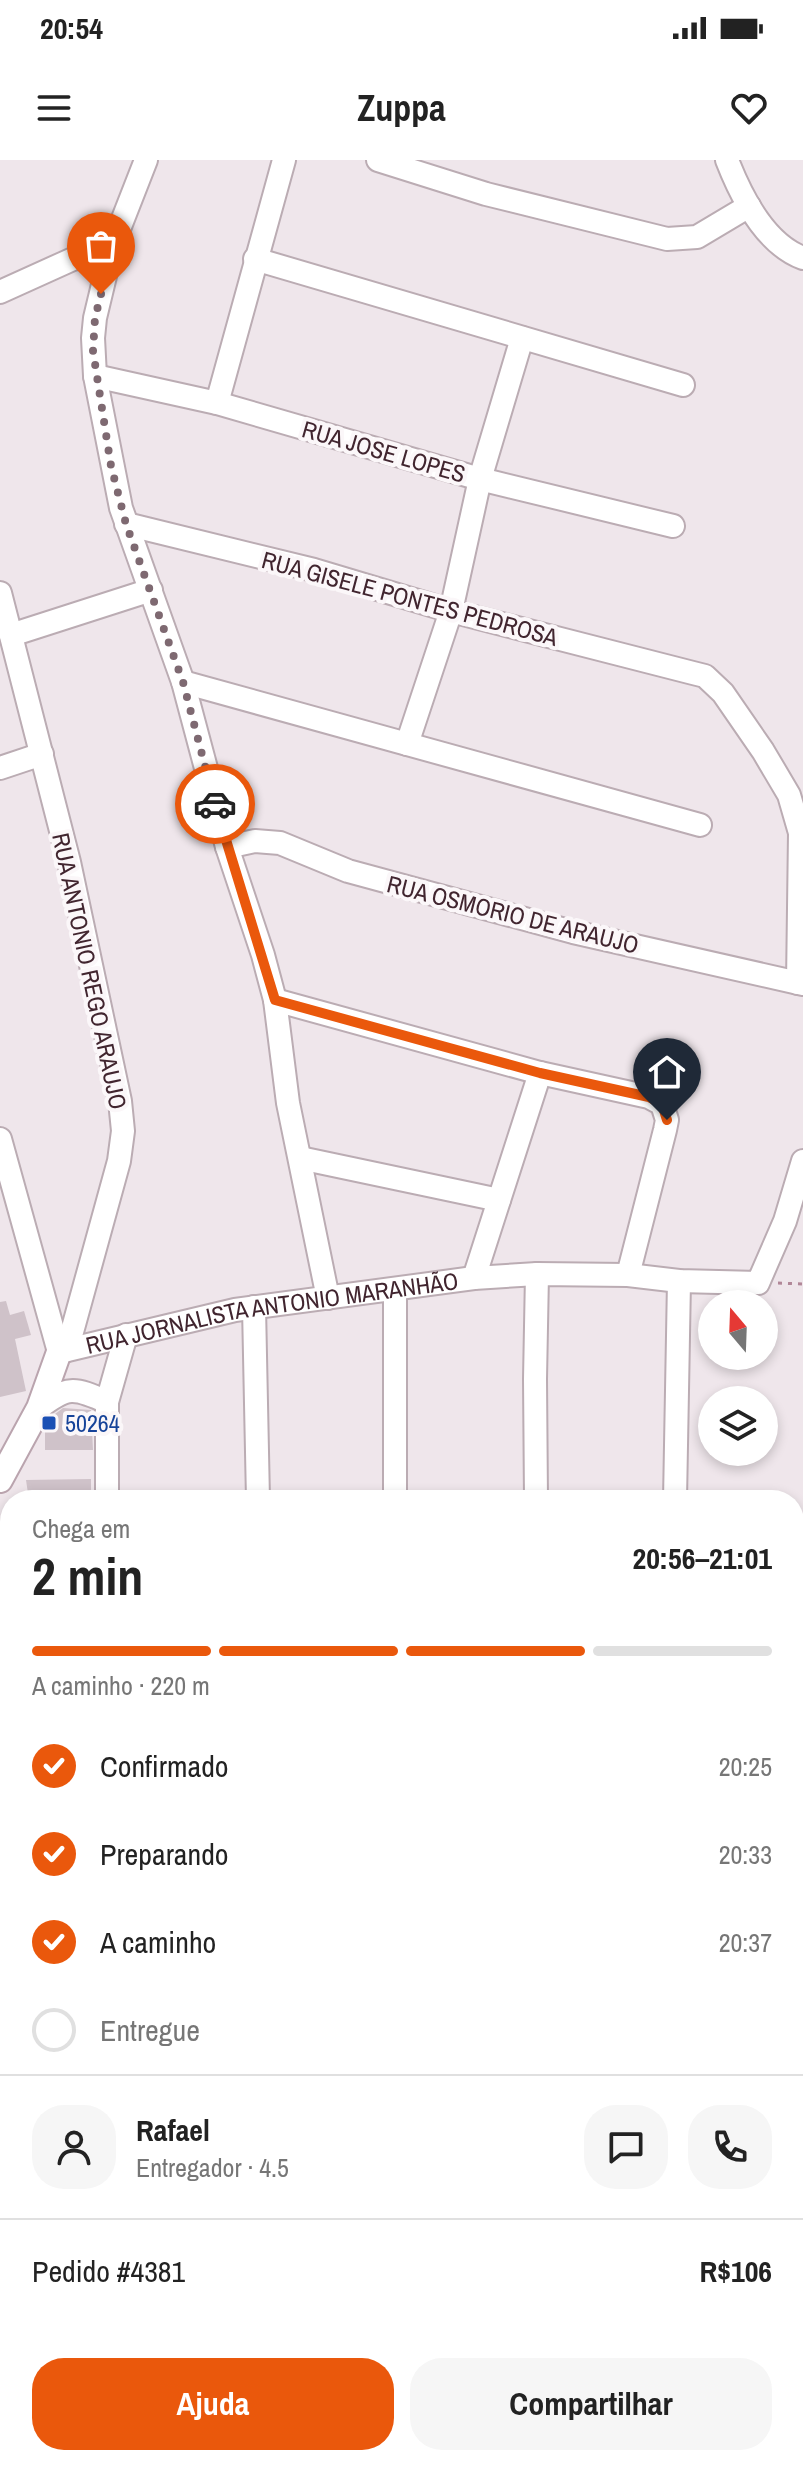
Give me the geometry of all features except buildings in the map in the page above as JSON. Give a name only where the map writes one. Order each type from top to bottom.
[{"type":"street","points":[[146,160],[112,247],[95,318],[95,376],[111,466],[126,524],[183,682],[227,847],[275,1000],[288,1103],[328,1298]]},
{"type":"street","points":[[217,403],[284,160]]},
{"type":"street","points":[[378,160],[486,194],[667,239],[697,237],[749,206]]},
{"type":"street","points":[[727,160],[749,206],[777,242],[803,258]]},
{"type":"street","points":[[0,292],[52,267],[112,247]]},
{"type":"street","points":[[255,259],[683,385]]},
{"type":"street","points":[[407,744],[451,611],[480,479],[522,338]]},
{"type":"street","name":"RUA JOSE LOPES","points":[[95,376],[217,403],[480,479],[673,526]]},
{"type":"street","name":"RUA GISELE PONTES PEDROSA","points":[[126,524],[314,570],[451,611],[705,676],[723,693],[789,795],[800,833],[800,984]]},
{"type":"street","points":[[11,635],[151,590]]},
{"type":"street","name":"RUA ANTONIO REGO ARAUJO","points":[[0,593],[82,922],[120,1101],[123,1131],[119,1161],[63,1351]]},
{"type":"street","points":[[183,682],[700,825]]},
{"type":"street","points":[[0,768],[42,754]]},
{"type":"street","name":"RUA OSMORIO DE ARAUJO","points":[[227,847],[255,841],[280,843],[370,877],[573,932],[800,984]]},
{"type":"street","points":[[275,1000],[540,1073],[658,1101],[666,1113],[665,1130],[628,1275]]},
{"type":"street","points":[[474,1278],[540,1073]]},
{"type":"street","points":[[0,1139],[63,1351]]},
{"type":"street","points":[[300,1158],[499,1200]]},
{"type":"street","name":"RUA JORNALISTA ANTONIO MARANHÃO","points":[[0,1480],[39,1408],[63,1351],[254,1307],[474,1278],[537,1274],[628,1275],[679,1281],[758,1283],[785,1221],[803,1161]]},
{"type":"street","points":[[536,1490],[537,1274]]},
{"type":"street","points":[[675,1490],[679,1281]]},
{"type":"street","points":[[395,1289],[395,1490]]},
{"type":"street","points":[[254,1307],[258,1490]]},
{"type":"street","points":[[107,1490],[107,1402],[126,1335]]},
{"type":"street","points":[[39,1408],[67,1390],[84,1392],[107,1402]]},
{"type":"way so far","points":[[101,294],[95,318],[93,351],[111,466],[126,524],[183,682],[215,804]]},
{"type":"place","name":"50264","points":[[49,1423]]},
{"type":"route","points":[[215,804],[275,1000],[540,1073],[649,1097],[662,1104],[667,1120]]}]
